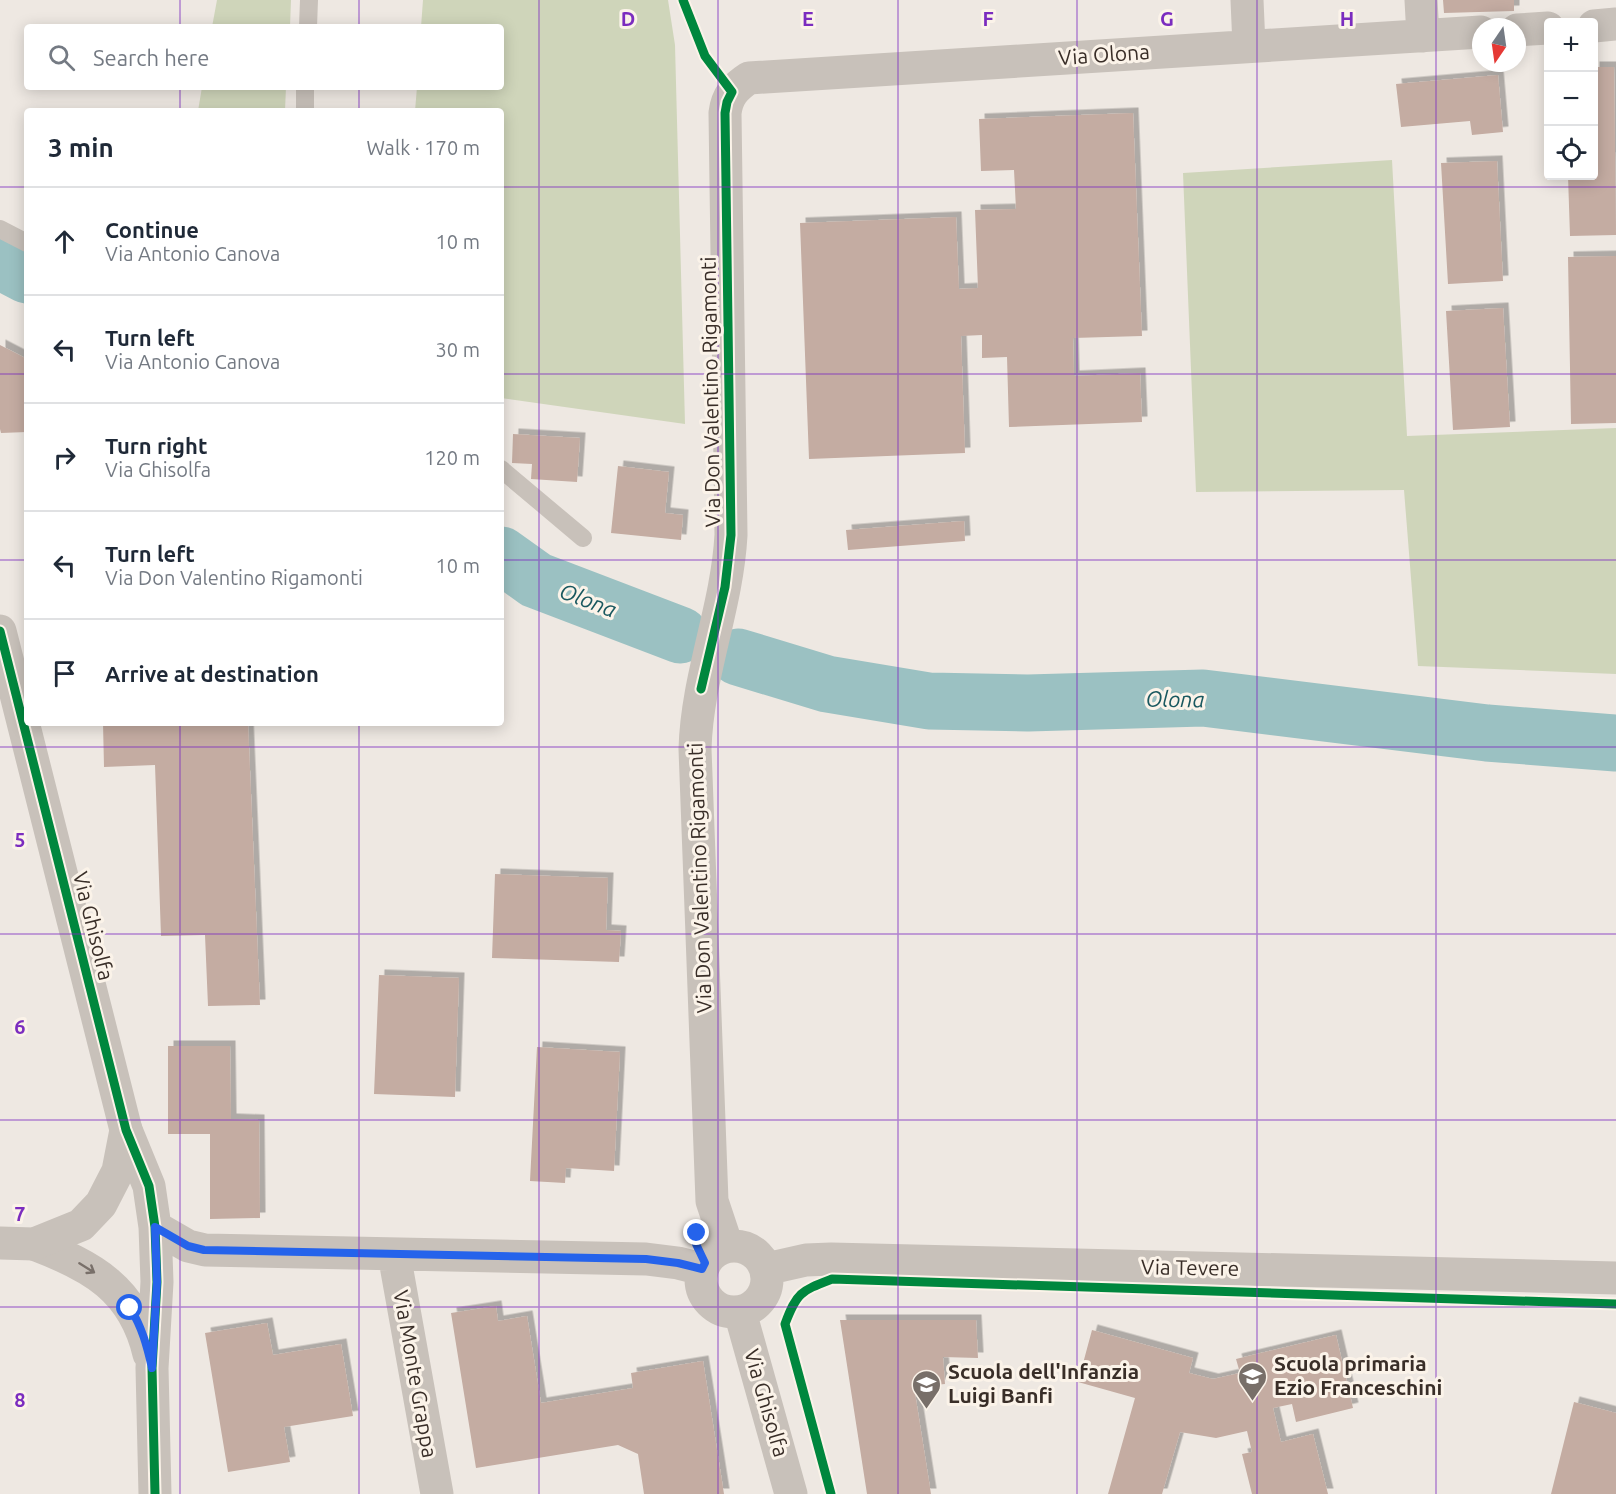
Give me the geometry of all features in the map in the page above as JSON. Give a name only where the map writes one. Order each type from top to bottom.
[{"type":"street","points":[[1247,0],[1249,46]]},
{"type":"street","points":[[1422,0],[1423,36]]},
{"type":"street","points":[[1598,26],[1616,24]]},
{"type":"street","points":[[1526,29],[1544,28]]},
{"type":"street","name":"Via Olona","points":[[732,92],[749,78],[1472,33]]},
{"type":"street","name":"Via Don Valentino Rigamonti","points":[[712,1259],[696,1244],[697,1233],[712,1201],[695,749],[696,719],[701,689],[725,587],[731,535],[725,113],[732,92]]},
{"type":"street","name":"Via Ghisolfa","points":[[0,631],[126,1130],[149,1186],[155,1227],[157,1282],[152,1368]]},
{"type":"street","name":"Via Ghisolfa","points":[[34,1244],[81,1225],[101,1204],[118,1171],[126,1130]]},
{"type":"street","points":[[155,1227],[188,1246],[204,1250],[646,1259],[678,1263],[712,1259],[745,1247],[761,1260],[766,1269],[765,1291],[760,1300],[751,1308],[740,1312],[729,1312],[709,1301],[703,1292],[700,1280],[712,1259]]},
{"type":"street","points":[[0,1243],[34,1244],[73,1259],[101,1276],[119,1294],[139,1322],[146,1340],[152,1368],[155,1494]]},
{"type":"street","name":"Via Monte Grappa","points":[[394,1254],[437,1494]]},
{"type":"street","name":"Via Tevere","points":[[766,1269],[806,1260],[831,1259],[1616,1278]]},
{"type":"street","name":"Via Ghisolfa","points":[[740,1312],[791,1494]]},
{"type":"lane","points":[[308,24],[309,0]]},
{"type":"lane","points":[[304,108],[306,90]]},
{"type":"lane","points":[[0,229],[24,241]]},
{"type":"lane","points":[[504,472],[583,538]]},
{"type":"green space","points":[[217,0],[291,0],[290,24],[213,24]]},
{"type":"green space","points":[[423,0],[668,0],[675,45],[685,424],[504,398],[504,108],[415,108],[417,90],[504,90],[504,24],[421,24]]},
{"type":"green space","points":[[202,90],[286,90],[285,108],[198,108]]},
{"type":"green space","points":[[1392,160],[1407,436],[1616,428],[1616,674],[1418,666],[1404,490],[1196,492],[1183,173]]},
{"type":"building","points":[[1443,0],[1514,0],[1514,11],[1444,13]]},
{"type":"building","points":[[1598,67],[1614,67],[1616,235],[1570,236],[1568,180],[1598,180]]},
{"type":"building","points":[[1498,75],[1503,132],[1472,135],[1470,121],[1401,127],[1396,84]]},
{"type":"building","points":[[1133,113],[1142,336],[1073,338],[1074,376],[1140,373],[1142,422],[1009,427],[1007,357],[982,358],[982,335],[961,336],[965,453],[809,459],[800,223],[956,217],[959,289],[978,288],[975,210],[1016,209],[1014,170],[981,171],[979,119]]},
{"type":"building","points":[[1497,161],[1503,281],[1448,284],[1441,163]]},
{"type":"building","points":[[1616,256],[1616,423],[1571,424],[1568,257]]},
{"type":"building","points":[[1503,308],[1510,427],[1453,430],[1446,311]]},
{"type":"building","points":[[0,345],[24,357],[24,432],[1,433]]},
{"type":"building","points":[[513,434],[580,438],[577,482],[531,479],[532,464],[512,463]]},
{"type":"building","points":[[618,466],[669,472],[665,513],[683,515],[681,540],[611,533]]},
{"type":"building","points":[[964,521],[965,541],[848,550],[846,530]]},
{"type":"building","points":[[103,726],[248,726],[260,1005],[208,1006],[205,935],[161,936],[155,765],[104,767]]},
{"type":"building","points":[[495,874],[608,878],[606,930],[621,931],[619,962],[492,958]]},
{"type":"building","points":[[379,975],[459,978],[455,1097],[374,1094]]},
{"type":"building","points":[[168,1046],[230,1046],[231,1119],[259,1120],[260,1218],[210,1219],[210,1134],[168,1134]]},
{"type":"building","points":[[537,1047],[620,1052],[614,1171],[566,1168],[565,1183],[530,1181]]},
{"type":"building","points":[[496,1306],[498,1321],[527,1316],[541,1403],[633,1388],[631,1373],[703,1361],[724,1494],[644,1494],[638,1454],[618,1445],[476,1468],[451,1313]]},
{"type":"building","points":[[840,1320],[976,1320],[978,1358],[943,1357],[945,1384],[914,1387],[931,1494],[867,1494]]},
{"type":"building","points":[[267,1323],[273,1355],[341,1344],[353,1416],[284,1427],[290,1462],[228,1472],[205,1333]]},
{"type":"building","points":[[1092,1330],[1193,1358],[1189,1373],[1213,1379],[1240,1373],[1236,1359],[1336,1335],[1353,1408],[1296,1422],[1292,1404],[1273,1408],[1281,1442],[1313,1434],[1328,1494],[1252,1494],[1242,1454],[1252,1452],[1247,1431],[1216,1438],[1180,1432],[1162,1494],[1108,1494],[1135,1398],[1078,1382]]},
{"type":"building","points":[[1574,1402],[1616,1413],[1616,1494],[1551,1494]]},
{"type":"waterway","name":"Olona","points":[[0,261],[24,273]]},
{"type":"waterway","name":"Olona","points":[[504,557],[536,580],[680,635]]},
{"type":"waterway","name":"Olona","points":[[738,657],[827,684],[929,701],[1028,703],[1203,698],[1487,733],[1616,743]]},
{"type":"cycle path","points":[[683,0],[705,56],[732,92],[725,113],[731,535],[725,587],[701,689]]},
{"type":"cycle path","points":[[0,631],[126,1130],[149,1186],[155,1227],[157,1282],[152,1368],[155,1494]]},
{"type":"cycle path","points":[[831,1494],[785,1324],[793,1305],[801,1294],[832,1279],[1616,1304]]},
{"type":"place","name":"Scuola primaria Ezio Franceschini","points":[[1253,1402]]},
{"type":"place","name":"Scuola dell'Infanzia Luigi Banfi","points":[[927,1410]]},
{"type":"route","points":[[130,1308],[146,1340],[152,1368],[157,1282],[155,1227],[188,1246],[204,1250],[646,1259],[702,1269],[705,1263],[697,1249],[697,1233]]}]
